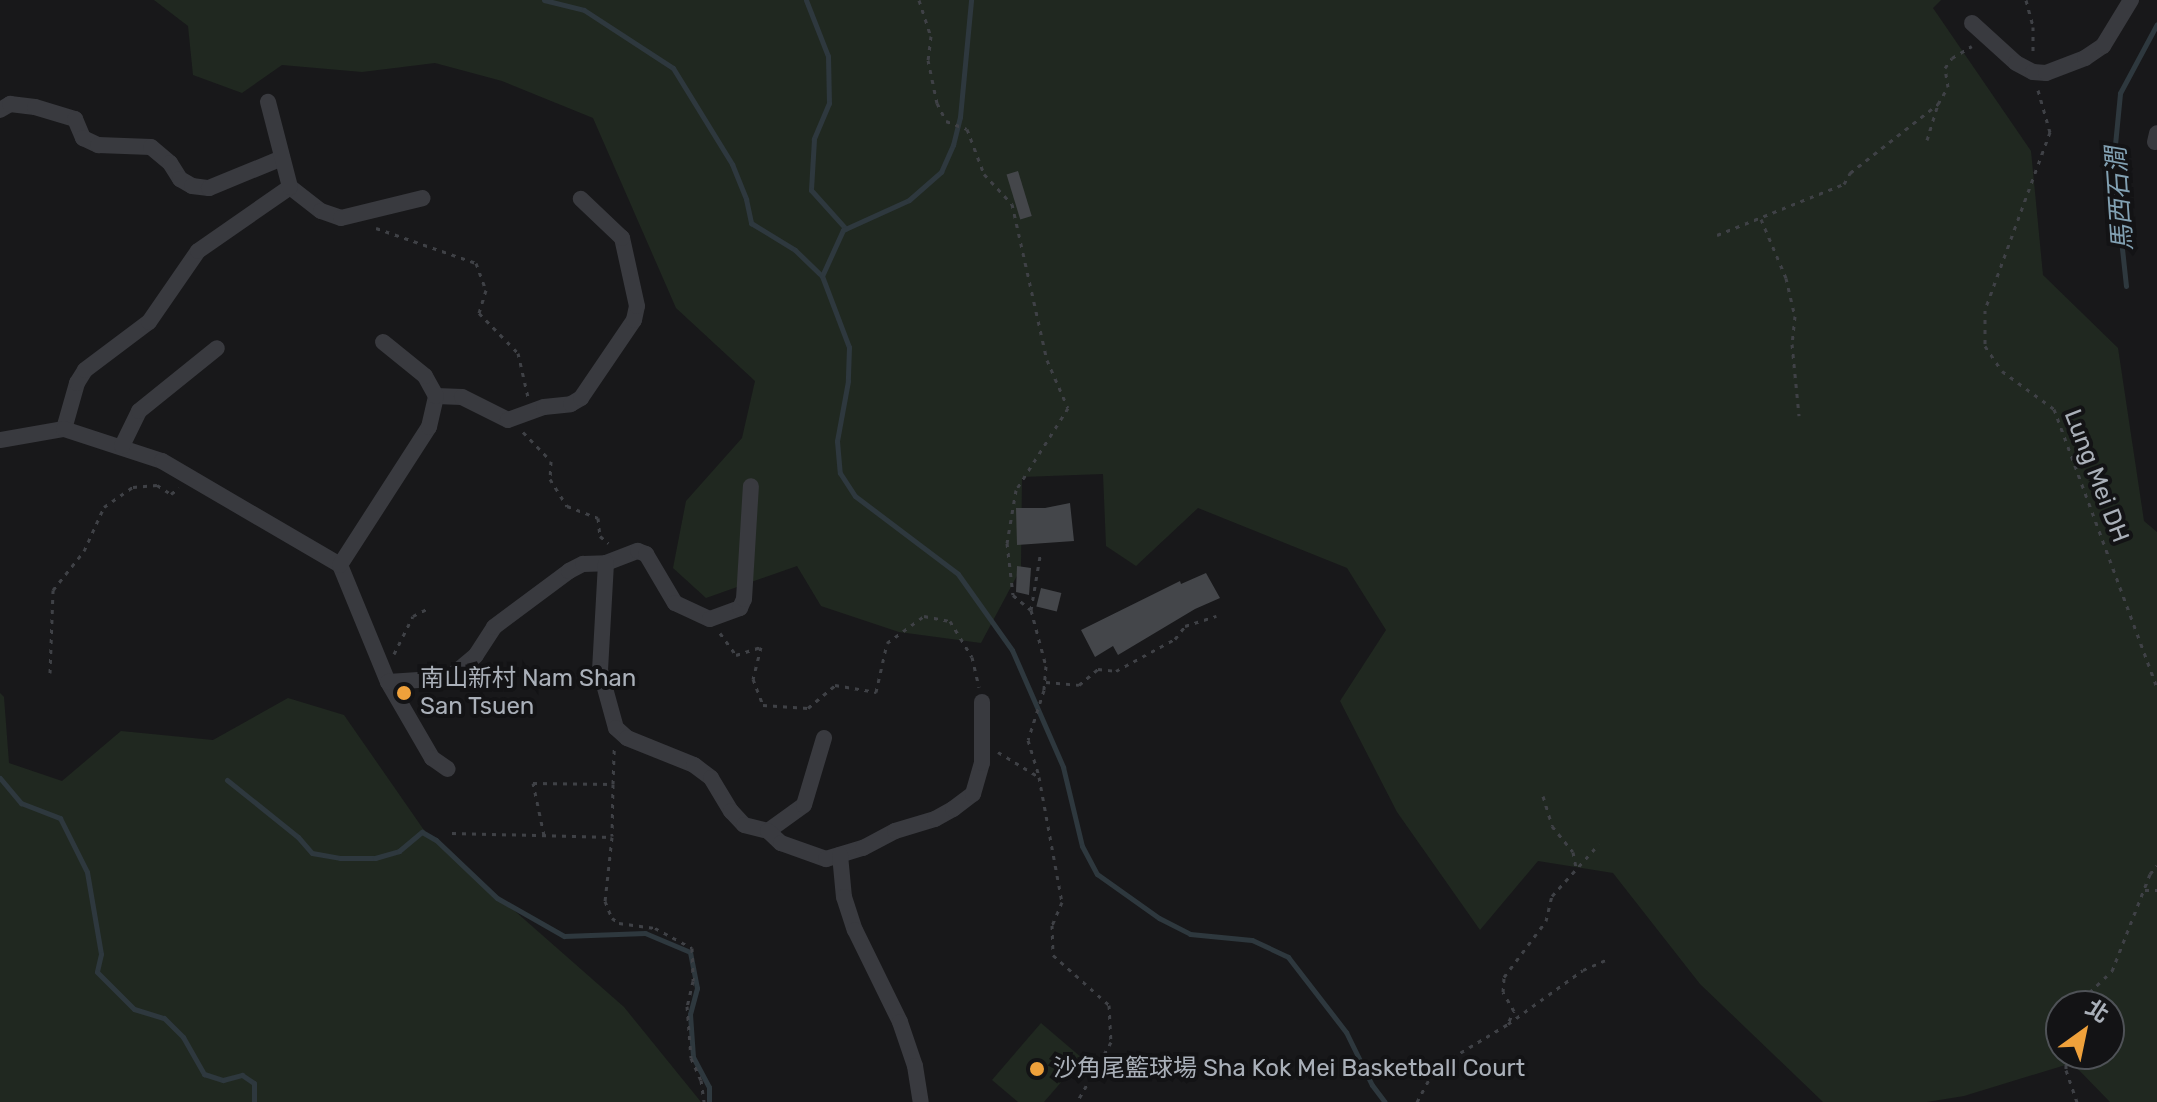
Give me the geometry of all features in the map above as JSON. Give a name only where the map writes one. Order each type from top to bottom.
[{"type":"street","points":[[1972,23],[1986,38],[2033,72],[2062,69],[2103,46],[2131,0]]},
{"type":"street","points":[[268,102],[290,187],[321,211],[341,218],[423,198]]},
{"type":"street","points":[[0,110],[10,104],[35,107],[75,119],[83,138],[98,145],[151,147],[170,163],[180,179],[192,186],[209,188],[282,158]]},
{"type":"street","points":[[64,429],[77,383],[85,370],[149,322],[198,251],[290,187]]},
{"type":"street","points":[[436,396],[462,397],[508,419],[544,407],[571,404],[581,398],[634,320],[637,306],[622,238],[581,199]]},
{"type":"street","points":[[340,565],[429,427],[436,396],[425,376],[383,342]]},
{"type":"street","points":[[122,446],[139,411],[217,348]]},
{"type":"street","points":[[0,440],[64,429],[122,446],[162,461],[340,565],[387,676],[432,758],[448,769]]},
{"type":"street","points":[[387,676],[449,678],[476,655],[494,627],[569,571],[583,564],[606,563],[638,551],[646,554],[675,603],[710,619],[740,608],[744,599],[751,486]]},
{"type":"street","points":[[606,563],[600,670],[616,728],[627,738],[694,765],[711,778],[731,811],[744,825],[768,831],[781,843],[802,851],[826,859],[863,848],[895,831],[935,819],[973,794],[982,763],[982,702]]},
{"type":"street","points":[[768,831],[804,805],[824,738]]},
{"type":"street","points":[[840,855],[844,897],[855,930],[900,1022],[915,1066],[921,1102]]},
{"type":"path","points":[[919,0],[931,36],[928,60],[932,87],[946,121],[967,129],[984,174],[1012,204],[1047,360],[1068,408],[1016,490],[1007,543],[1013,595],[1031,610]]},
{"type":"path","name":"Lung Mei DH","points":[[2026,0],[2033,27],[2033,72],[2050,132],[1985,310],[1985,346],[2002,371],[2054,409],[2157,687]]},
{"type":"path","points":[[1927,140],[1938,104],[1948,87],[1945,68],[1952,58],[1986,38]]},
{"type":"path","points":[[1717,235],[1844,184],[1850,173],[1938,104]]},
{"type":"path","points":[[1761,219],[1786,278],[1795,316],[1792,344],[1799,416]]},
{"type":"path","points":[[369,225],[476,263],[486,290],[479,313],[518,353],[530,403],[508,419],[530,436],[551,461],[550,479],[567,506],[598,518],[600,536],[623,557]]},
{"type":"path","points":[[50,673],[53,590],[84,551],[104,507],[133,487],[157,485],[171,494],[192,479]]},
{"type":"path","points":[[1040,556],[1031,610],[1046,666],[1044,690],[1028,740],[1039,777],[1062,902],[1052,925],[1053,955],[1109,1005],[1111,1042],[1077,1102]]},
{"type":"path","points":[[387,676],[413,616],[429,608]]},
{"type":"path","points":[[710,619],[736,655],[761,647],[753,679],[763,705],[808,708],[835,685],[876,692],[887,643],[924,616],[950,621],[972,657],[982,702]]},
{"type":"path","points":[[1044,682],[1079,685],[1098,669],[1116,671],[1175,639],[1185,626],[1216,616]]},
{"type":"path","points":[[616,728],[607,910],[619,923],[655,928],[692,948],[687,1006],[691,1058],[701,1080],[704,1102]]},
{"type":"path","points":[[982,742],[1039,777]]},
{"type":"path","points":[[544,835],[533,783],[613,784]]},
{"type":"path","points":[[1543,796],[1552,826],[1573,852],[1576,868]]},
{"type":"path","points":[[452,833],[612,837]]},
{"type":"path","points":[[1508,1024],[1514,1011],[1503,992],[1504,977],[1546,921],[1552,896],[1599,844]]},
{"type":"path","points":[[2092,990],[2112,971],[2143,890],[2157,865]]},
{"type":"path","points":[[2143,890],[2157,890]]},
{"type":"path","points":[[1417,1102],[1435,1068],[1508,1024],[1583,970],[1608,959]]},
{"type":"path","points":[[2066,1070],[2077,1102]]},
{"type":"shaded area","points":[[154,0],[1941,0],[1933,8],[2031,151],[2043,275],[2118,348],[2144,521],[2157,532],[2157,1102],[2110,1102],[2079,1070],[2125,1070],[2125,990],[2045,990],[2045,1070],[2049,1070],[1964,1096],[1927,1102],[1823,1102],[1700,984],[1613,873],[1538,861],[1480,930],[1397,812],[1340,701],[1386,630],[1347,568],[1198,508],[1136,566],[1106,546],[1103,474],[1022,477],[1021,568],[981,643],[899,632],[821,606],[797,566],[706,598],[673,568],[686,501],[742,438],[755,381],[676,308],[593,118],[502,81],[435,63],[362,72],[282,65],[242,93],[193,75],[188,26]]},
{"type":"shaded area","points":[[0,693],[4,697],[9,763],[62,781],[121,731],[213,740],[288,698],[344,715],[426,833],[624,1007],[701,1102],[0,1102]]},
{"type":"shaded area","name":"沙角尾籃球場 Sha Kok Mei Basketball Court","points":[[1041,1023],[1082,1058],[1044,1102],[1018,1102],[992,1080]]},
{"type":"building","points":[[1018,171],[1032,216],[1020,219],[1007,175]]},
{"type":"building","points":[[1070,503],[1074,541],[1017,545],[1016,508],[1045,508]]},
{"type":"building","points":[[1017,566],[1031,568],[1029,595],[1016,592]]},
{"type":"building","points":[[1206,573],[1220,598],[1195,609],[1118,655],[1113,646],[1095,657],[1081,630],[1180,581],[1181,584]]},
{"type":"building","points":[[1041,588],[1061,593],[1057,612],[1036,606]]},
{"type":"waterway","points":[[544,0],[584,10],[673,68],[732,164],[746,199],[751,223],[795,250],[822,276],[849,347],[848,381],[837,441],[840,473],[855,496],[958,574],[1012,650],[1063,767],[1082,846],[1097,874],[1159,918],[1190,934],[1252,940],[1288,957],[1346,1032],[1372,1085],[1385,1102]]},
{"type":"waterway","points":[[806,0],[828,56],[829,103],[814,139],[811,190],[846,229]]},
{"type":"waterway","points":[[822,276],[843,230],[909,200],[941,172],[953,145],[960,117],[971,0]]},
{"type":"waterway","name":"馬西石澗","points":[[2126,286],[2113,165],[2120,93],[2157,24]]},
{"type":"waterway","points":[[0,778],[21,803],[60,818],[87,872],[101,954],[97,972],[134,1009],[164,1018],[183,1037],[204,1074],[223,1080],[242,1075],[254,1083],[254,1102]]},
{"type":"waterway","points":[[227,780],[298,837],[312,853],[340,858],[375,858],[399,851],[422,832],[436,840],[497,898],[564,936],[645,933],[690,952],[697,988],[690,1014],[693,1057],[709,1087],[709,1102]]},
{"type":"place","name":"南山新村 Nam Shan San Tsuen","points":[[404,693]]},
{"type":"place","name":"沙角尾籃球場 Sha Kok Mei Basketball Court","points":[[1037,1069]]}]
